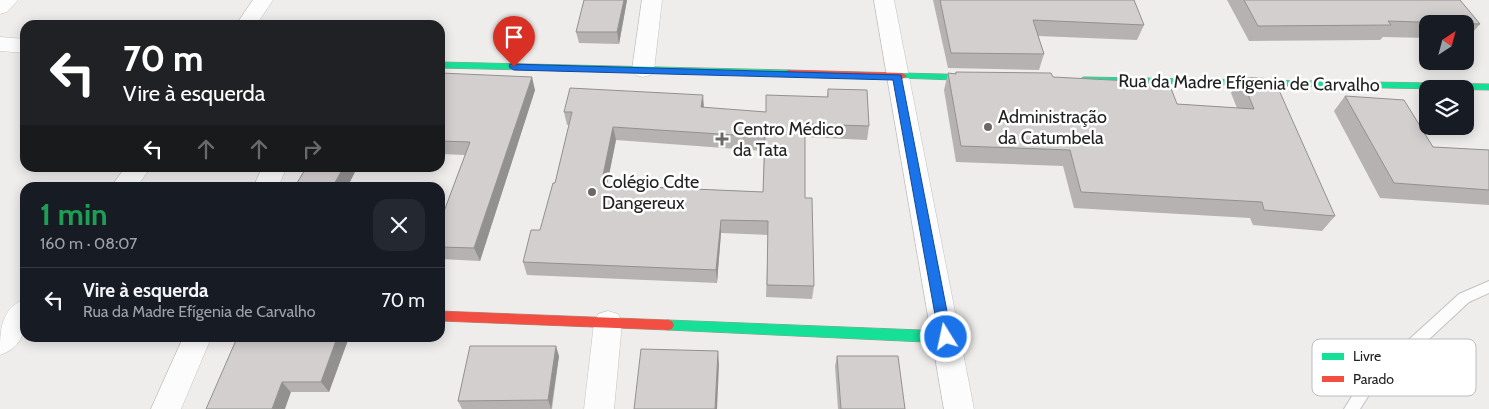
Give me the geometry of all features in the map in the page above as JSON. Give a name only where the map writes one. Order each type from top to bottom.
[{"type":"street","points":[[0,8],[8,0]]},
{"type":"street","points":[[249,20],[263,0]]},
{"type":"street","points":[[643,70],[652,0]]},
{"type":"street","points":[[884,0],[959,409]]},
{"type":"street","points":[[0,44],[20,46]]},
{"type":"street","points":[[445,65],[996,78]]},
{"type":"street","name":"Rua da Madre Efígenia de Carvalho","points":[[1075,80],[1489,87]]},
{"type":"street","points":[[127,182],[135,172]]},
{"type":"street","points":[[445,316],[946,337]]},
{"type":"street","points":[[0,343],[20,317]]},
{"type":"street","points":[[599,409],[608,323]]},
{"type":"street","points":[[166,409],[195,342]]},
{"type":"lane","points":[[1419,339],[1464,298],[1489,287]]},
{"type":"lane","points":[[1352,409],[1360,396]]},
{"type":"building","points":[[584,0],[624,0],[617,32],[576,32]]},
{"type":"building","points":[[940,0],[1134,0],[1144,25],[1033,20],[1044,54],[951,53]]},
{"type":"building","points":[[1244,0],[1460,0],[1472,15],[1419,15],[1419,22],[1388,21],[1391,25],[1258,26]]},
{"type":"building","points":[[1474,17],[1480,24],[1474,24]]},
{"type":"building","points":[[956,72],[1051,73],[1053,77],[1169,83],[1177,104],[1254,109],[1241,77],[1274,79],[1335,216],[1264,210],[1262,202],[1081,192],[1070,150],[961,146],[948,73],[956,74]]},
{"type":"building","points":[[445,73],[532,77],[474,248],[445,247],[445,209],[470,142],[445,141]]},
{"type":"building","points":[[570,88],[703,95],[701,107],[766,112],[766,95],[828,97],[828,89],[867,90],[869,126],[805,124],[805,198],[812,198],[814,286],[767,285],[768,221],[721,220],[716,270],[523,262],[531,230],[540,230],[553,183],[555,183],[572,112],[564,112]],"holes":[[[613,127],[765,137],[763,192],[601,185]]]},
{"type":"building","points":[[1345,96],[1404,100],[1419,124],[1419,135],[1426,135],[1433,147],[1489,150],[1489,190],[1394,183]]},
{"type":"building","points":[[304,172],[341,172],[335,182],[298,182]]},
{"type":"building","points":[[235,342],[336,342],[321,382],[282,382],[272,409],[206,409]]},
{"type":"building","points":[[470,346],[556,346],[548,400],[458,401]]},
{"type":"building","points":[[641,349],[718,351],[715,409],[634,409]]},
{"type":"building","points":[[837,356],[898,356],[905,409],[841,409]]},
{"type":"traffic: fast","points":[[445,65],[789,73]]},
{"type":"traffic: fast","points":[[902,76],[983,78]]},
{"type":"traffic: fast","points":[[1084,80],[1489,87]]},
{"type":"traffic: fast","points":[[668,325],[946,337]]},
{"type":"traffic: jam","points":[[789,73],[902,76]]},
{"type":"traffic: jam","points":[[445,316],[668,325]]},
{"type":"place","name":"Administração da Catumbela","points":[[988,127]]},
{"type":"place","name":"Centro Médico da Tata","points":[[722,139]]},
{"type":"place","name":"Colégio Cdte Dangereux","points":[[592,192]]},
{"type":"route","points":[[514,67],[898,77],[946,337]]}]
